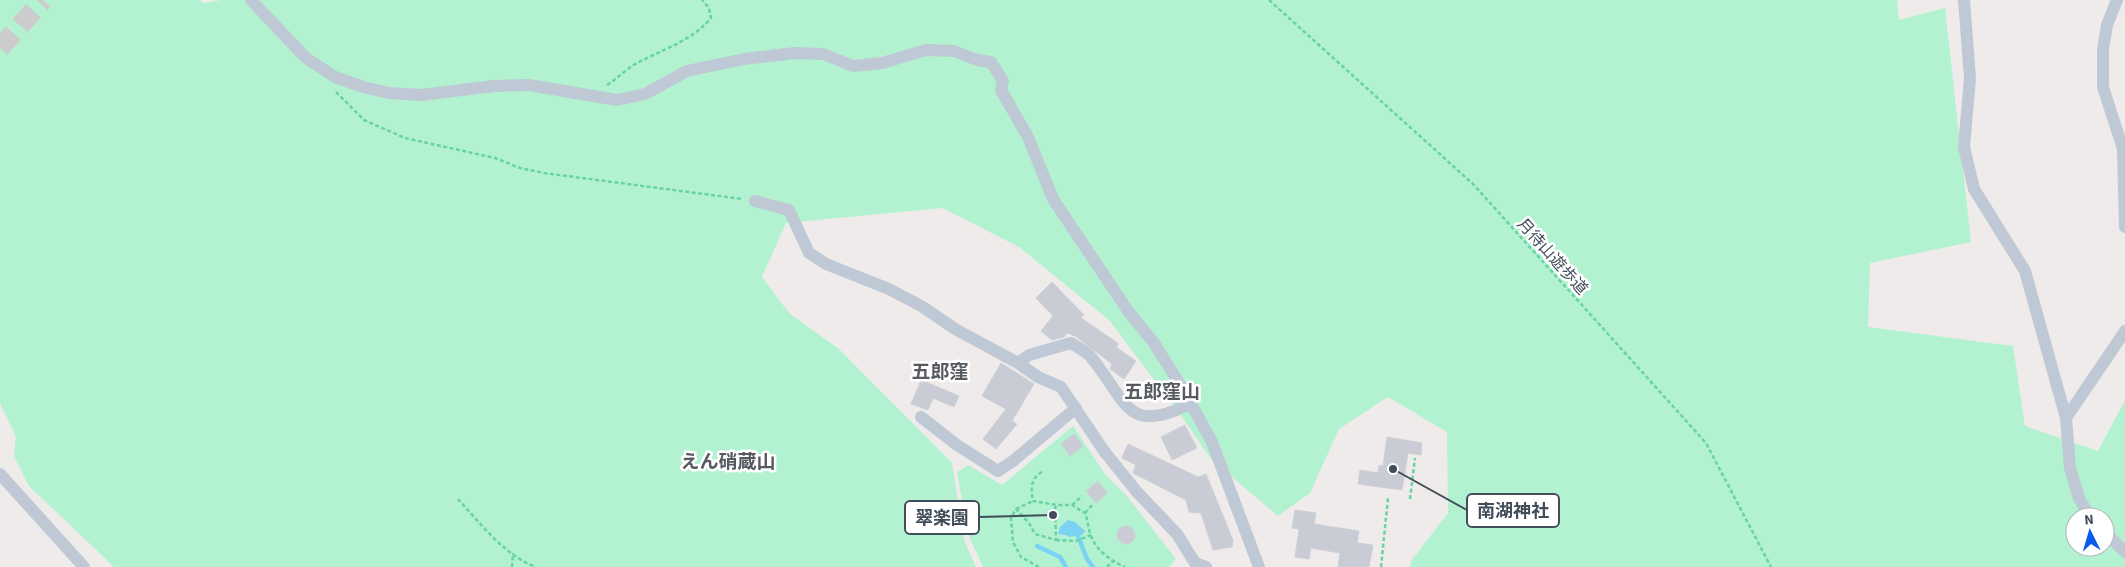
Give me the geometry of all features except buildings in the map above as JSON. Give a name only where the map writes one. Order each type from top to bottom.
[{"type":"street","points":[[251,0],[306,58],[335,77],[363,87],[389,93],[421,95],[494,86],[528,85],[617,100],[645,94],[687,71],[744,59],[795,53],[823,54],[853,66],[882,63],[926,50],[954,51],[978,60],[991,62],[999,72],[1003,81],[1002,90],[1028,137],[1054,199],[1128,311],[1154,343],[1191,403],[1212,442],[1259,567]]},
{"type":"street","points":[[1964,0],[1970,78],[1964,147],[1974,189],[2026,271],[2066,418],[2070,468],[2079,498],[2084,507]]},
{"type":"street","points":[[2118,0],[2108,25],[2103,50],[2103,87],[2123,149],[2125,227]]},
{"type":"street","points":[[755,201],[788,210],[809,253],[826,264],[915,302],[955,330],[1018,363],[1038,377],[1062,387],[1104,451],[1137,492],[1177,534],[1195,563],[1206,567]]},
{"type":"street","points":[[2066,418],[2125,330]]},
{"type":"street","points":[[1018,363],[1029,355],[1071,343],[1089,355],[1118,398],[1131,412],[1148,418],[1169,415],[1191,403]]},
{"type":"street","points":[[921,418],[957,445],[998,471],[1013,461],[1076,408]]},
{"type":"street","points":[[0,474],[84,567]]},
{"type":"street","points":[[2115,542],[2125,552]]},
{"type":"path","points":[[593,96],[632,67],[671,48],[702,29],[711,18],[709,8],[702,0]]},
{"type":"path","name":"月待山遊歩道","points":[[1269,0],[1473,184],[1706,443],[1771,567]]},
{"type":"path","points":[[330,86],[364,120],[405,138],[495,158],[520,168],[544,173],[661,187],[755,201]]},
{"type":"path","points":[[1410,499],[1415,458]]},
{"type":"path","points":[[1033,501],[1031,487],[1038,474],[1042,472]]},
{"type":"path","points":[[1072,505],[1082,496]]},
{"type":"path","points":[[1381,567],[1388,498]]},
{"type":"path","points":[[458,499],[498,544],[527,564],[536,567]]},
{"type":"path","points":[[1040,567],[1021,557],[1012,536],[1011,527],[1011,518],[1016,509],[1033,501],[1057,505],[1072,505],[1085,513],[1090,535],[1098,549],[1113,561],[1125,567]]},
{"type":"path","points":[[1085,513],[1092,504]]},
{"type":"path","points":[[1056,540],[1055,508],[1057,505]]},
{"type":"path","points":[[1016,509],[1029,523],[1032,532],[1056,540],[1076,541],[1085,539],[1090,535]]},
{"type":"path","points":[[512,567],[513,553]]},
{"type":"path","points":[[1107,567],[1113,561]]},
{"type":"green space","points":[[0,0],[199,0],[204,3],[221,0],[1897,0],[1899,20],[1945,8],[1971,242],[1870,263],[1868,327],[2013,346],[2025,426],[2098,451],[2125,400],[2125,567],[1410,567],[1411,561],[1448,513],[1447,432],[1388,397],[1339,429],[1310,493],[1278,516],[1211,459],[1177,410],[1109,320],[1019,247],[942,208],[786,223],[762,277],[789,313],[839,349],[952,463],[964,540],[976,567],[114,567],[28,485],[14,456],[16,437],[0,403]]},
{"type":"green space","points":[[1073,426],[1105,474],[1126,495],[1176,559],[1169,567],[983,567],[968,534],[957,472],[968,465],[1002,485]]},
{"type":"water","points":[[1068,520],[1075,522],[1085,531],[1082,535],[1069,537],[1058,534],[1060,527]]},
{"type":"waterway","points":[[1078,536],[1087,559],[1093,567]]},
{"type":"waterway","points":[[1037,546],[1060,557],[1066,567]]},
{"type":"tunnel","points":[[0,48],[43,0]]},
{"type":"place","name":"南湖神社","points":[[1393,469]]},
{"type":"place","name":"翠楽園","points":[[1053,515]]},
{"type":"district","name":"五郎窪","points":[[940,371]]},
{"type":"district","name":"五郎窪山","points":[[1162,391]]},
{"type":"district","name":"えん硝蔵山","points":[[728,461]]}]
